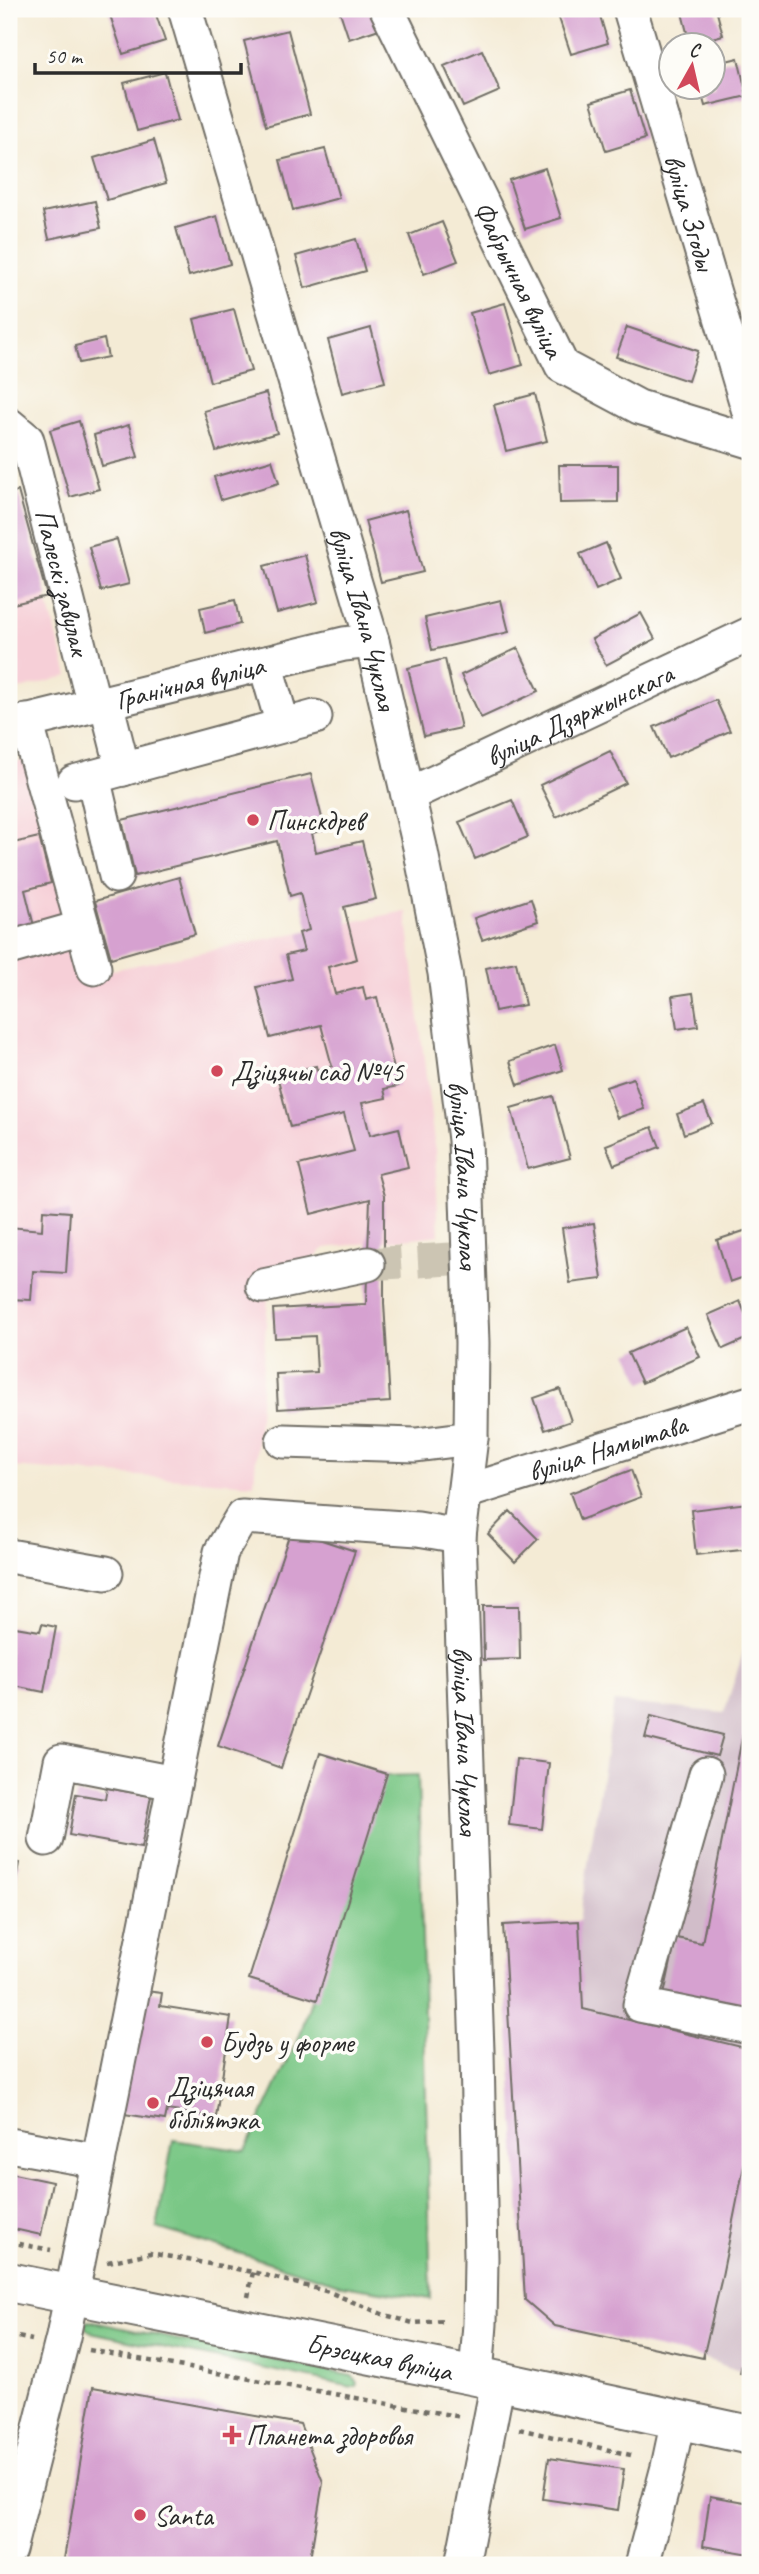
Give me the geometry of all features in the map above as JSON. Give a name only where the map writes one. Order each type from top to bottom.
[{"type":"main road","name":"Брэсцкая вуліца","points":[[9,2282],[750,2435]]},
{"type":"street","name":"вуліца Івана Чуклая","points":[[185,9],[372,640],[445,973],[465,1140],[472,1343],[471,1438],[459,1536],[477,2064],[480,2324],[490,2422],[462,2565]]},
{"type":"street","name":"Фабрычная вуліца","points":[[387,9],[562,366],[639,407],[750,441]]},
{"type":"street","name":"вуліца Згоды","points":[[630,9],[750,415]]},
{"type":"street","name":"Палескі завулак","points":[[15,435],[100,703],[97,776],[116,876]]},
{"type":"street","name":"вуліца Дзяржынскага","points":[[408,795],[750,634]]},
{"type":"street","name":"Гранічная вуліца","points":[[17,724],[344,644],[372,640]]},
{"type":"street","points":[[265,663],[283,725]]},
{"type":"street","points":[[97,776],[315,717]]},
{"type":"street","points":[[17,724],[83,926],[94,968]]},
{"type":"street","points":[[9,948],[83,926]]},
{"type":"street","points":[[263,1286],[368,1264]]},
{"type":"street","name":"вуліца Нямытава","points":[[465,1492],[750,1403]]},
{"type":"street","points":[[282,1441],[416,1445],[471,1438]]},
{"type":"street","points":[[9,2550],[61,2345],[220,1552],[242,1517],[418,1529],[459,1536]]},
{"type":"street","points":[[9,1556],[106,1573]]},
{"type":"street","points":[[46,1839],[61,1761],[174,1783]]},
{"type":"street","points":[[706,1774],[640,2005],[750,2027]]},
{"type":"street","points":[[9,2145],[98,2161]]},
{"type":"street","points":[[642,2565],[678,2420]]},
{"type":"path","points":[[9,2242],[108,2262],[150,2253],[253,2272],[316,2289],[382,2315],[413,2323],[446,2321]]},
{"type":"path","points":[[9,2335],[490,2422],[635,2456]]},
{"type":"shaded area","points":[[9,463],[68,676],[9,692]]},
{"type":"shaded area","name":"Дзіцячы сад №45","points":[[51,753],[102,972],[406,911],[435,1150],[439,1235],[325,1248],[268,1298],[254,1484],[9,1467],[9,764]]},
{"type":"shaded area","points":[[750,1631],[750,2375],[703,2358],[555,2326],[525,2300],[503,1925],[579,1921],[614,1702],[724,1713]]},
{"type":"green space","points":[[418,1775],[431,2299],[343,2285],[157,2228],[173,2140],[245,2151],[300,2035],[382,1776]]},
{"type":"green space","points":[[89,2321],[352,2376],[357,2383],[352,2387],[90,2332],[85,2324]]},
{"type":"building","points":[[108,9],[154,9],[165,41],[123,54]]},
{"type":"building","points":[[339,9],[372,9],[379,29],[349,39]]},
{"type":"building","points":[[556,9],[598,9],[608,43],[571,54]]},
{"type":"building","points":[[681,9],[716,9],[722,32],[687,32]]},
{"type":"building","points":[[288,30],[310,114],[266,126],[244,41]]},
{"type":"building","points":[[482,50],[500,91],[463,107],[444,66]]},
{"type":"building","points":[[738,58],[747,96],[728,101],[728,60]]},
{"type":"building","points":[[165,72],[178,120],[137,131],[124,83]]},
{"type":"building","points":[[630,90],[645,139],[606,151],[591,102]]},
{"type":"building","points":[[704,102],[722,102],[705,106]]},
{"type":"building","points":[[154,140],[166,183],[107,200],[94,158]]},
{"type":"building","points":[[325,149],[339,198],[293,210],[280,160]]},
{"type":"building","points":[[545,168],[561,218],[525,229],[509,180]]},
{"type":"building","points":[[95,201],[101,228],[49,239],[43,212]]},
{"type":"building","points":[[217,216],[230,264],[189,276],[176,228]]},
{"type":"building","points":[[442,222],[458,261],[424,274],[409,235]]},
{"type":"building","points":[[356,239],[365,271],[305,288],[296,256]]},
{"type":"building","points":[[505,303],[523,365],[489,375],[470,313]]},
{"type":"building","points":[[234,309],[251,371],[210,382],[194,319]]},
{"type":"building","points":[[627,327],[698,351],[688,381],[616,357]]},
{"type":"building","points":[[371,328],[385,382],[342,393],[328,340]]},
{"type":"building","points":[[104,339],[108,357],[79,363],[75,346]]},
{"type":"building","points":[[266,393],[277,433],[216,451],[204,411]]},
{"type":"building","points":[[535,394],[547,441],[506,451],[494,405]]},
{"type":"building","points":[[79,421],[99,489],[70,497],[50,430]]},
{"type":"building","points":[[129,425],[138,457],[102,466],[94,435]]},
{"type":"building","points":[[272,460],[279,483],[221,500],[214,477]]},
{"type":"building","points":[[559,465],[618,465],[618,502],[560,503]]},
{"type":"building","points":[[18,491],[47,596],[9,605],[9,493]]},
{"type":"building","points":[[406,510],[423,572],[381,582],[365,521]]},
{"type":"building","points":[[117,539],[129,584],[101,591],[89,547]]},
{"type":"building","points":[[606,543],[621,579],[596,590],[580,554]]},
{"type":"building","points":[[305,555],[318,602],[277,613],[264,566]]},
{"type":"building","points":[[235,600],[240,624],[205,633],[200,608]]},
{"type":"building","points":[[501,600],[509,632],[432,650],[425,618]]},
{"type":"building","points":[[641,613],[655,639],[606,665],[592,639]]},
{"type":"building","points":[[518,648],[539,691],[481,718],[461,675]]},
{"type":"building","points":[[445,659],[461,728],[424,736],[408,668]]},
{"type":"building","points":[[716,700],[730,731],[668,758],[654,727]]},
{"type":"building","points":[[610,751],[626,783],[556,817],[540,785]]},
{"type":"building","points":[[311,774],[325,830],[312,833],[316,852],[362,841],[376,899],[344,907],[357,959],[328,967],[335,994],[363,987],[366,1000],[377,997],[398,1086],[384,1089],[386,1098],[362,1103],[370,1135],[399,1128],[408,1167],[378,1174],[384,1196],[384,1303],[390,1402],[278,1409],[276,1374],[317,1372],[315,1336],[275,1338],[273,1309],[366,1304],[370,1199],[311,1214],[299,1165],[354,1151],[344,1114],[290,1127],[277,1075],[316,1066],[317,1070],[332,1066],[321,1025],[270,1038],[257,987],[292,979],[286,955],[304,951],[299,933],[309,930],[300,893],[290,896],[277,841],[135,876],[122,820]]},
{"type":"building","points":[[512,800],[528,837],[475,859],[459,822]]},
{"type":"building","points":[[39,837],[51,883],[25,890],[36,934],[9,941],[9,844]]},
{"type":"building","points":[[179,877],[195,934],[111,958],[95,901]]},
{"type":"building","points":[[531,899],[538,921],[482,940],[474,918]]},
{"type":"building","points":[[516,962],[525,1005],[495,1011],[486,968]]},
{"type":"building","points":[[693,993],[698,1026],[677,1029],[672,996]]},
{"type":"building","points":[[555,1045],[563,1070],[518,1085],[510,1061]]},
{"type":"building","points":[[633,1078],[644,1109],[617,1118],[606,1087]]},
{"type":"building","points":[[553,1096],[570,1158],[528,1169],[511,1108]]},
{"type":"building","points":[[704,1104],[712,1123],[684,1134],[677,1114]]},
{"type":"building","points":[[652,1127],[660,1147],[614,1165],[606,1145]]},
{"type":"building","points":[[43,1210],[70,1212],[66,1273],[33,1271],[31,1300],[9,1299],[9,1227],[42,1230]]},
{"type":"building","points":[[594,1223],[602,1279],[570,1283],[562,1228]]},
{"type":"building","points":[[750,1229],[750,1275],[730,1282],[717,1240]]},
{"type":"building","points":[[740,1301],[750,1325],[750,1337],[723,1349],[708,1315]]},
{"type":"building","points":[[686,1327],[700,1357],[642,1383],[628,1353]]},
{"type":"building","points":[[560,1389],[571,1421],[545,1430],[534,1398]]},
{"type":"building","points":[[631,1470],[641,1497],[580,1520],[570,1493]]},
{"type":"building","points":[[747,1503],[750,1549],[696,1555],[691,1510]]},
{"type":"building","points":[[510,1511],[538,1539],[515,1562],[488,1534]]},
{"type":"building","points":[[291,1530],[355,1551],[281,1768],[218,1746]]},
{"type":"building","points":[[483,1606],[519,1606],[520,1659],[484,1660]]},
{"type":"building","points":[[42,1624],[56,1627],[44,1692],[9,1685],[9,1626],[40,1631]]},
{"type":"building","points":[[749,1702],[750,2012],[664,1995],[676,1938],[702,1943]]},
{"type":"building","points":[[651,1716],[723,1735],[717,1756],[645,1738]]},
{"type":"building","points":[[320,1753],[387,1774],[317,2000],[249,1979]]},
{"type":"building","points":[[516,1759],[549,1763],[542,1829],[509,1825]]},
{"type":"building","points":[[107,1788],[151,1796],[141,1848],[69,1835],[76,1794],[105,1799]]},
{"type":"building","points":[[9,1861],[19,1863],[10,1913],[9,1913]]},
{"type":"building","points":[[579,1921],[583,2009],[750,2049],[750,2136],[703,2358],[555,2326],[525,2300],[503,1925]]},
{"type":"building","points":[[146,1991],[162,1993],[160,2006],[231,2017],[216,2117],[167,2110],[165,2120],[117,2113]]},
{"type":"building","points":[[9,2173],[52,2182],[41,2235],[9,2228]]},
{"type":"building","points":[[750,2332],[750,2375],[740,2373]]},
{"type":"building","points":[[93,2387],[300,2424],[323,2482],[309,2565],[63,2565]]},
{"type":"building","points":[[549,2458],[624,2469],[618,2510],[543,2499]]},
{"type":"building","points":[[710,2496],[750,2503],[750,2554],[703,2546]]},
{"type":"tunnel","points":[[368,1264],[469,1258]]},
{"type":"place","name":"Пинскдрев","points":[[253,820]]},
{"type":"place","name":"Дзіцячы сад №45","points":[[217,1071]]},
{"type":"place","name":"Будзь у форме","points":[[207,2042]]},
{"type":"place","name":"Дзіцячая бібліятэка","points":[[153,2103]]},
{"type":"place","name":"Планета здоровья","points":[[232,2435]]},
{"type":"place","name":"Santa","points":[[140,2515]]}]
